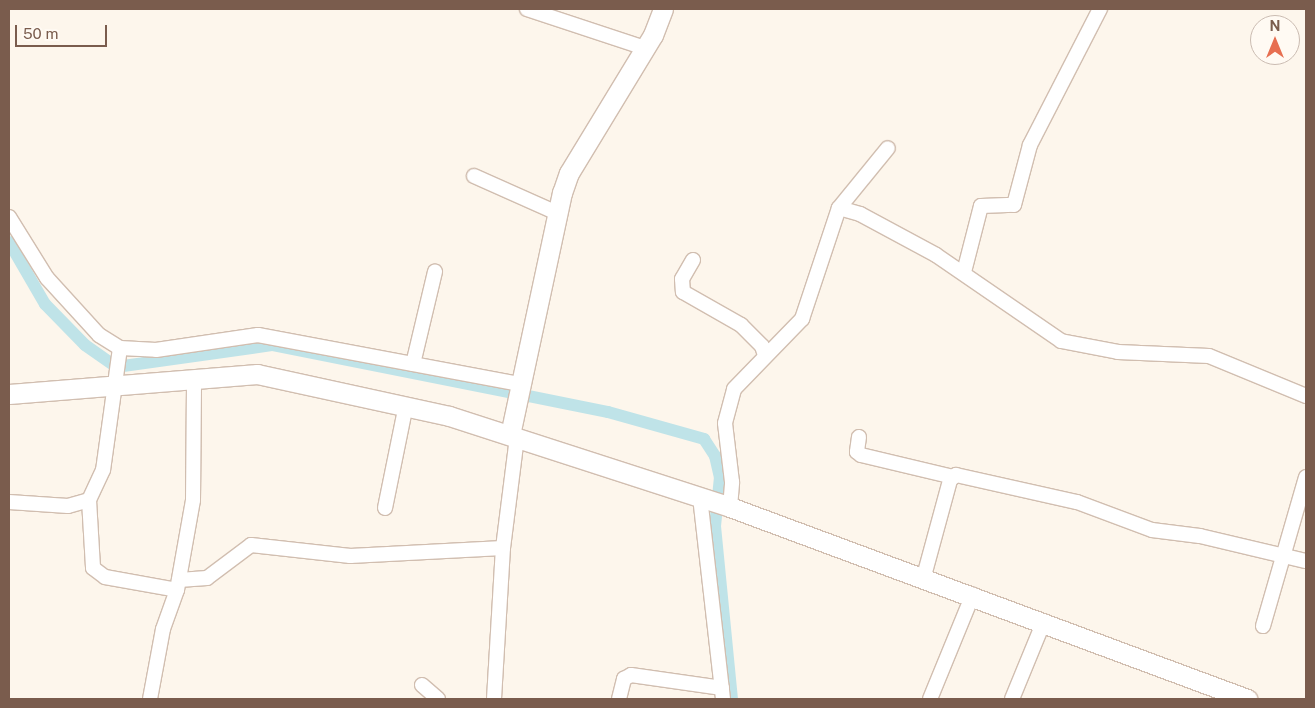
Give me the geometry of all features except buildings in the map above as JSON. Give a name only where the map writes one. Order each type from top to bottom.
[{"type":"main road","points":[[513,436],[519,393],[557,213],[569,173],[645,48],[662,9]]},
{"type":"main road","points":[[9,394],[114,382],[257,374],[406,405],[513,436],[715,502],[924,576],[1247,699]]},
{"type":"street","points":[[527,9],[645,48]]},
{"type":"street","points":[[964,272],[981,206],[1014,205],[1030,145],[1100,9]]},
{"type":"street","points":[[619,699],[624,679],[631,675],[722,696],[715,502],[727,408],[734,389],[765,355],[792,334],[802,319],[839,208],[888,148]]},
{"type":"street","points":[[474,176],[557,213]]},
{"type":"street","points":[[839,208],[873,220],[964,272],[1061,341],[1118,352],[1209,356],[1306,396]]},
{"type":"street","points":[[9,217],[47,278],[99,335],[120,353],[156,350],[258,335],[413,364],[519,393]]},
{"type":"street","points":[[693,260],[682,279],[683,292],[741,325],[762,346],[765,355]]},
{"type":"street","points":[[413,364],[435,272]]},
{"type":"street","points":[[120,353],[114,382],[103,470],[89,500],[93,568],[98,575],[178,585],[207,578],[251,545],[350,556],[503,548]]},
{"type":"street","points":[[150,699],[163,629],[178,585],[194,490],[194,379]]},
{"type":"street","points":[[385,508],[406,405]]},
{"type":"street","points":[[494,699],[503,548],[513,436]]},
{"type":"street","points":[[859,437],[857,452],[861,455],[950,482],[1064,498],[1152,530],[1285,554],[1306,561]]},
{"type":"street","points":[[1263,626],[1306,476]]},
{"type":"street","points":[[924,576],[950,482]]},
{"type":"street","points":[[9,502],[68,506],[89,500]]},
{"type":"street","points":[[930,699],[972,594]]},
{"type":"street","points":[[1012,699],[1044,621]]},
{"type":"street","points":[[422,685],[438,699]]},
{"type":"waterway","points":[[9,242],[45,304],[85,345],[116,367],[273,345],[608,412],[704,439],[715,456],[720,477],[715,526],[732,699]]}]
